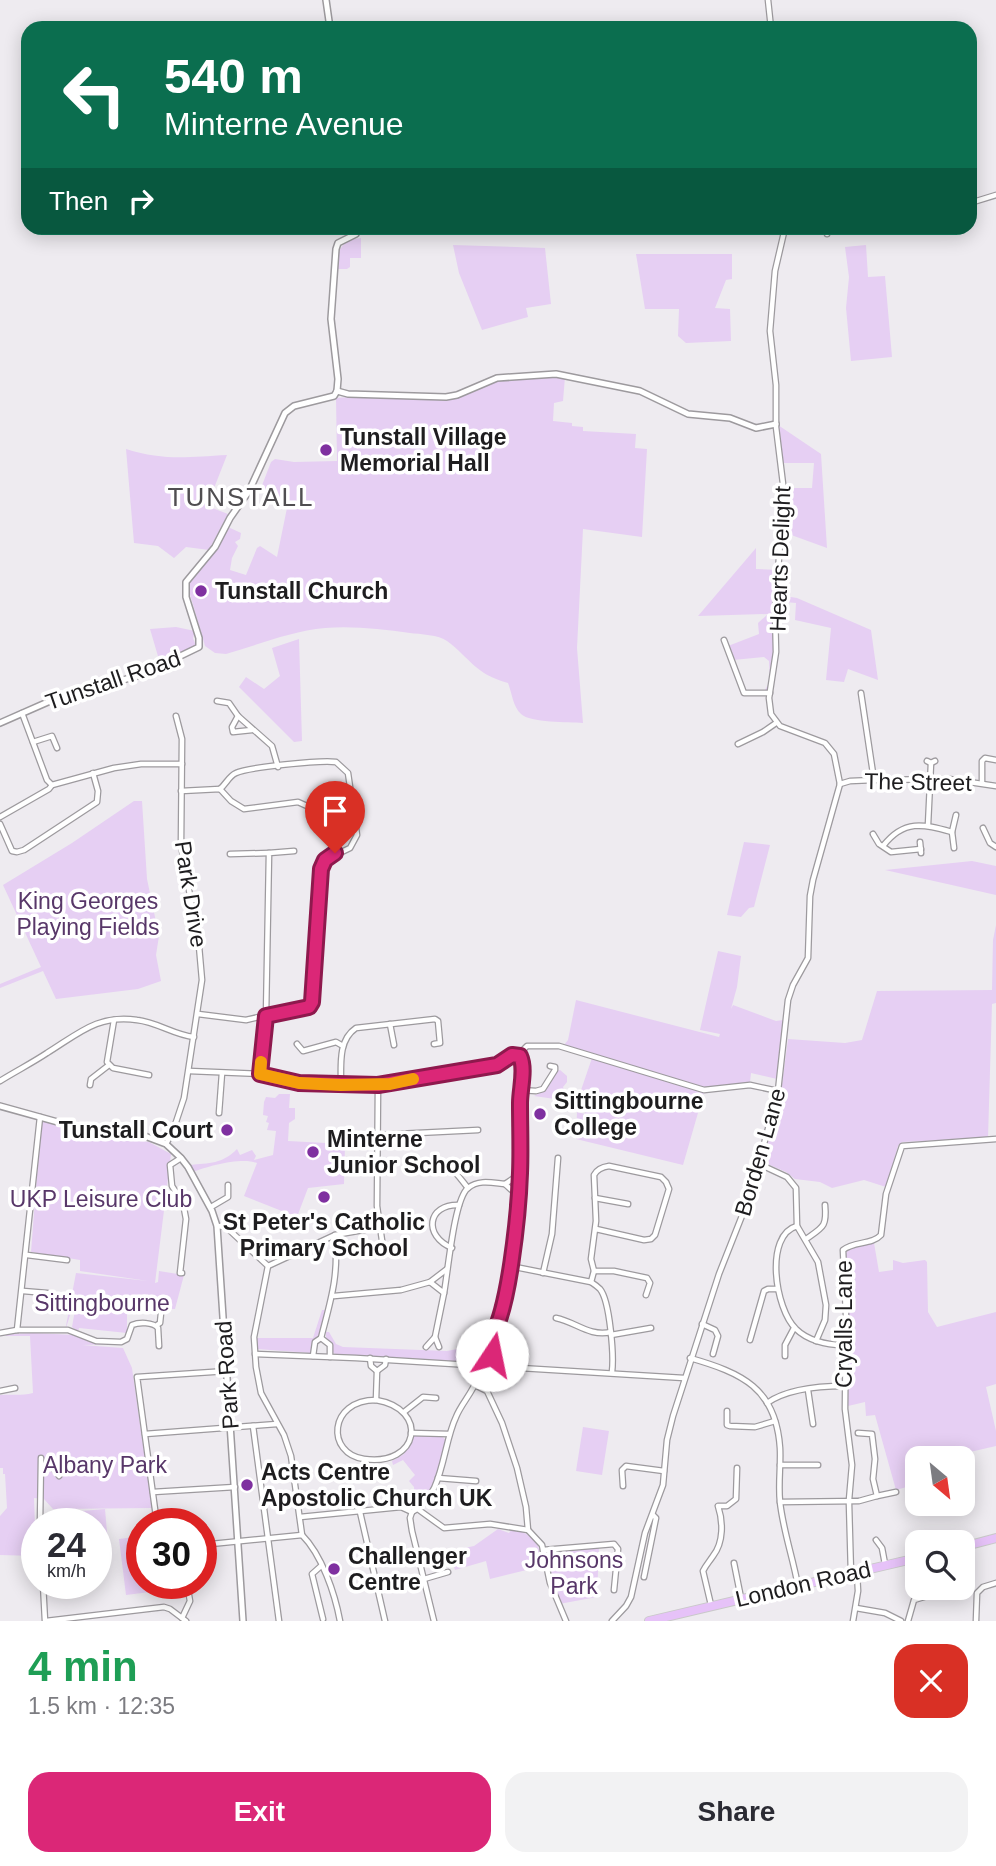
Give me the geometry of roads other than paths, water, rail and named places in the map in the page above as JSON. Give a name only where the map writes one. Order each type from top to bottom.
[{"type":"main road","points":[[975,1544],[996,1538]]},
{"type":"main road","name":"London Road","points":[[653,1620],[905,1561]]},
{"type":"street","points":[[326,0],[329,21]]},
{"type":"street","points":[[768,0],[770,21]]},
{"type":"street","points":[[977,201],[996,195]]},
{"type":"street","points":[[354,235],[338,243],[336,249],[331,318],[337,391],[348,394],[446,397],[497,378],[556,374],[640,391],[677,410],[696,416],[730,418],[756,428],[776,424]]},
{"type":"street","name":"Hearts Delight","points":[[776,723],[770,706],[770,693],[776,652],[775,610],[785,492],[776,424],[776,385],[770,331],[775,271],[783,235]]},
{"type":"street","name":"Tunstall Road","points":[[0,723],[57,698],[141,675],[199,647],[199,638],[186,597],[186,582],[215,547],[230,518],[249,491],[285,413],[294,406],[334,396],[337,391]]},
{"type":"street","points":[[724,640],[744,692],[770,693]]},
{"type":"street","points":[[861,692],[874,780]]},
{"type":"street","points":[[217,701],[229,703],[238,716],[272,746],[278,767]]},
{"type":"street","points":[[22,713],[47,780],[52,785]]},
{"type":"street","name":"Park Drive","points":[[166,1144],[181,1111],[198,1014],[202,969],[181,845],[182,734],[176,716]]},
{"type":"street","points":[[238,716],[232,727],[233,732],[253,730]]},
{"type":"street","points":[[738,744],[776,723],[828,745],[834,754],[840,784]]},
{"type":"street","points":[[33,742],[52,736],[57,748]]},
{"type":"street","points":[[982,783],[982,761],[985,758],[996,760]]},
{"type":"street","points":[[181,791],[220,789],[233,774],[248,770],[332,761],[348,773],[357,835],[350,848],[329,857],[321,869],[311,1005],[241,1020],[198,1014]]},
{"type":"street","points":[[928,825],[931,762]]},
{"type":"street","points":[[0,817],[52,785],[93,773],[130,765],[182,764]]},
{"type":"street","points":[[0,824],[12,850],[24,850],[97,802],[98,791],[93,773]]},
{"type":"street","name":"The Street","points":[[840,784],[850,781],[959,779],[996,786]]},
{"type":"street","name":"Borden Lane","points":[[615,1619],[631,1597],[645,1533],[663,1485],[668,1433],[684,1378],[759,1164],[778,1091],[788,1000],[808,958],[813,880],[840,784]]},
{"type":"street","points":[[220,789],[231,801],[244,809],[298,802],[316,810],[317,814]]},
{"type":"street","points":[[951,847],[956,815]]},
{"type":"street","points":[[883,846],[890,837],[913,825],[928,825],[952,832]]},
{"type":"street","points":[[983,828],[990,842],[996,846]]},
{"type":"street","points":[[877,835],[883,846],[891,852],[921,851],[920,842]]},
{"type":"street","points":[[990,842],[996,838]]},
{"type":"street","points":[[230,854],[295,851]]},
{"type":"street","points":[[260,1074],[266,1016],[269,853]]},
{"type":"street","points":[[341,1085],[343,1046],[356,1028],[435,1019],[438,1021],[440,1043],[434,1044]]},
{"type":"street","points":[[114,1020],[107,1060],[109,1065],[149,1075]]},
{"type":"street","points":[[0,1081],[83,1029],[103,1021],[145,1021],[182,1036],[194,1037]]},
{"type":"street","points":[[390,1024],[394,1045]]},
{"type":"street","points":[[298,1044],[303,1051],[336,1042],[343,1046]]},
{"type":"street","points":[[189,1071],[260,1074],[299,1083],[378,1085],[497,1065],[512,1055],[519,1055],[527,1046],[556,1046],[704,1090],[750,1085],[778,1091]]},
{"type":"street","points":[[492,1365],[488,1340],[494,1335],[499,1321],[510,1266],[520,1174],[520,1090],[523,1063],[519,1055]]},
{"type":"street","points":[[90,1085],[91,1079],[109,1065]]},
{"type":"street","points":[[520,1090],[543,1089],[555,1070],[555,1067],[550,1066]]},
{"type":"street","points":[[219,1114],[222,1073]]},
{"type":"street","points":[[378,1085],[377,1184],[384,1254]]},
{"type":"street","points":[[0,1106],[90,1131],[142,1135],[166,1144]]},
{"type":"street","points":[[17,1330],[40,1116]]},
{"type":"street","points":[[377,1135],[478,1130]]},
{"type":"street","name":"Cryalls Lane","points":[[853,1621],[858,1591],[854,1573],[849,1502],[852,1465],[845,1419],[846,1315],[843,1251],[849,1246],[875,1240],[881,1235],[886,1194],[900,1149],[905,1144],[996,1139]]},
{"type":"street","name":"Park Road","points":[[166,1144],[181,1157],[211,1207],[217,1226],[243,1621]]},
{"type":"street","points":[[181,1157],[170,1164],[172,1186],[183,1203],[186,1219],[182,1273]]},
{"type":"street","points":[[543,1273],[552,1234],[558,1158]]},
{"type":"street","points":[[429,1164],[436,1161],[444,1163],[468,1188]]},
{"type":"street","points":[[759,1164],[787,1177],[796,1188],[797,1226],[818,1262],[826,1305],[825,1320],[816,1341]]},
{"type":"street","points":[[591,1282],[594,1270],[591,1259],[596,1229],[594,1175],[603,1167],[661,1177],[668,1187],[655,1235],[651,1239],[643,1240],[596,1229]]},
{"type":"street","points":[[505,1184],[520,1174]]},
{"type":"street","points":[[426,1347],[435,1337],[461,1196],[468,1188],[484,1182],[505,1184],[518,1196]]},
{"type":"street","points":[[211,1207],[228,1197],[228,1185]]},
{"type":"street","points":[[595,1198],[628,1205]]},
{"type":"street","points":[[452,1248],[437,1239],[432,1229],[433,1221],[435,1214],[444,1207],[459,1205]]},
{"type":"street","points":[[806,1239],[826,1223],[825,1205]]},
{"type":"street","points":[[217,1226],[226,1227],[268,1266]]},
{"type":"street","points":[[797,1226],[790,1228],[784,1235],[780,1247],[776,1272],[782,1310],[794,1328],[816,1341],[842,1344]]},
{"type":"street","points":[[268,1266],[335,1235],[380,1227]]},
{"type":"street","points":[[313,1356],[314,1342],[321,1338],[334,1296],[337,1265],[335,1235]]},
{"type":"street","points":[[27,1255],[67,1260]]},
{"type":"street","points":[[268,1266],[254,1337],[260,1388],[291,1455],[304,1537],[334,1596],[340,1621]]},
{"type":"street","points":[[510,1266],[591,1282],[602,1292],[611,1333],[614,1357],[612,1372]]},
{"type":"street","points":[[334,1296],[401,1290],[430,1282],[448,1268]]},
{"type":"street","points":[[594,1270],[614,1270],[647,1278],[650,1283],[646,1295]]},
{"type":"street","points":[[430,1282],[444,1293]]},
{"type":"street","points":[[750,1340],[764,1292],[777,1289]]},
{"type":"street","points":[[23,1291],[47,1293]]},
{"type":"street","points":[[0,1333],[17,1330],[68,1331],[96,1341],[121,1342],[127,1339],[129,1328],[136,1323],[160,1323],[161,1313]]},
{"type":"street","points":[[556,1318],[567,1320],[586,1331],[601,1333],[648,1330]]},
{"type":"street","points":[[702,1324],[715,1330],[718,1336],[713,1354]]},
{"type":"street","points":[[156,1325],[159,1328],[159,1346]]},
{"type":"street","points":[[785,1356],[785,1345],[794,1328]]},
{"type":"street","points":[[435,1337],[439,1347]]},
{"type":"street","points":[[321,1338],[329,1342],[330,1357]]},
{"type":"street","points":[[255,1354],[370,1358],[684,1378]]},
{"type":"street","points":[[370,1358],[371,1366],[377,1371]]},
{"type":"street","points":[[690,1358],[735,1373],[754,1387],[767,1403],[778,1432],[780,1502],[798,1586]]},
{"type":"street","points":[[377,1371],[385,1365],[386,1359]]},
{"type":"street","points":[[300,1517],[401,1507],[412,1512],[419,1510],[428,1499],[438,1478],[449,1434],[459,1409],[475,1385],[477,1379],[473,1364]]},
{"type":"street","points":[[156,1508],[138,1376],[227,1371]]},
{"type":"street","points":[[376,1400],[377,1371]]},
{"type":"street","points":[[475,1385],[487,1391],[502,1423],[517,1468],[528,1530],[542,1548],[550,1583],[566,1621]]},
{"type":"street","points":[[767,1403],[784,1394],[845,1386]]},
{"type":"street","points":[[0,1391],[15,1388]]},
{"type":"street","points":[[808,1390],[813,1424]]},
{"type":"street","points":[[404,1412],[423,1397],[436,1398]]},
{"type":"street","points":[[376,1400],[394,1404],[404,1412],[410,1422],[411,1433],[404,1450],[392,1459],[363,1459],[348,1452],[339,1438],[341,1417],[356,1403],[376,1400]]},
{"type":"street","points":[[727,1411],[730,1426],[755,1427],[775,1421]]},
{"type":"street","points":[[668,1433],[671,1433],[674,1421]]},
{"type":"street","points":[[145,1434],[277,1424]]},
{"type":"street","points":[[253,1426],[279,1621]]},
{"type":"street","points":[[873,1428],[873,1475],[877,1496]]},
{"type":"street","points":[[411,1433],[449,1434]]},
{"type":"street","points":[[858,1433],[872,1434]]},
{"type":"street","points":[[41,1458],[41,1508]]},
{"type":"street","points":[[780,1465],[818,1465]]},
{"type":"street","points":[[41,1470],[48,1466],[59,1476]]},
{"type":"street","points":[[623,1486],[622,1470],[626,1466],[664,1471]]},
{"type":"street","points":[[711,1605],[703,1571],[717,1551],[722,1520],[718,1506],[727,1506],[736,1499],[736,1468]]},
{"type":"street","points":[[438,1478],[476,1481]]},
{"type":"street","points":[[153,1492],[235,1487]]},
{"type":"street","points":[[780,1502],[849,1502],[896,1492]]},
{"type":"street","points":[[419,1510],[444,1528],[490,1524],[528,1530]]},
{"type":"street","points":[[360,1512],[385,1621]]},
{"type":"street","points":[[412,1512],[410,1518],[434,1621]]},
{"type":"street","name":"Borden Lane","points":[[644,1577],[656,1518],[653,1516]]},
{"type":"street","points":[[217,1543],[304,1537]]},
{"type":"street","points":[[876,1540],[882,1548],[886,1566]]},
{"type":"street","points":[[542,1548],[614,1544],[618,1549],[614,1590]]},
{"type":"street","points":[[734,1563],[741,1598]]},
{"type":"street","points":[[321,1566],[314,1570],[312,1577],[323,1619]]},
{"type":"street","points":[[424,1579],[448,1572]]},
{"type":"street","points":[[976,1621],[977,1593],[985,1586],[996,1583]]},
{"type":"street","points":[[44,1599],[46,1621],[164,1607],[184,1619],[190,1599]]},
{"type":"street","points":[[908,1621],[914,1600]]},
{"type":"street","points":[[856,1608],[885,1613],[901,1621]]},
{"type":"street","points":[[112,1613],[113,1621]]},
{"type":"place","name":"Tunstall Village Memorial Hall","points":[[326,450]]},
{"type":"place","name":"Tunstall Church","points":[[201,591]]},
{"type":"place","name":"Sittingbourne College","points":[[540,1114]]},
{"type":"place","name":"Tunstall Court","points":[[227,1130]]},
{"type":"place","name":"Minterne Junior School","points":[[313,1152]]},
{"type":"place","name":"St Peter's Catholic Primary School","points":[[324,1197]]},
{"type":"place","name":"Acts Centre Apostolic Church UK","points":[[247,1485]]},
{"type":"place","name":"Challenger Centre","points":[[334,1569]]},
{"type":"district","name":"TUNSTALL","points":[[241,497]]},
{"type":"park label","name":"King Georges Playing Fields","points":[[88,914]]},
{"type":"park label","name":"UKP Leisure Club","points":[[101,1199]]},
{"type":"park label","name":"Sittingbourne","points":[[102,1303]]},
{"type":"park label","name":"Albany Park","points":[[105,1465]]},
{"type":"park label","name":"Johnsons Park","points":[[574,1573]]}]
